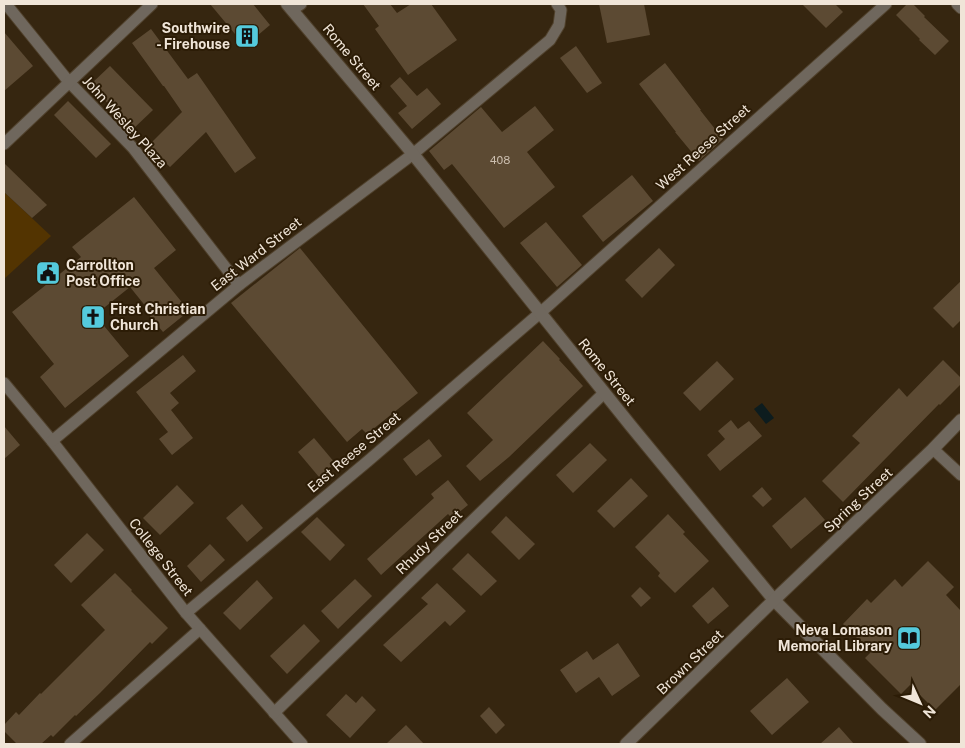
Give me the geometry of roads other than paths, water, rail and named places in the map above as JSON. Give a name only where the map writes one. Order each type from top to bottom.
[{"type":"street","name":"John Wesley Plaza","points":[[6,4],[69,82],[132,148],[239,285]]},
{"type":"street","points":[[4,144],[152,4]]},
{"type":"street","name":"East Ward Street","points":[[52,441],[239,285],[413,154],[550,40],[559,25],[561,10],[557,4]]},
{"type":"street","name":"West Reese Street","points":[[540,313],[886,4]]},
{"type":"street","points":[[957,4],[961,8]]},
{"type":"street","name":"Rome Street","points":[[293,6],[604,393],[774,600],[882,709],[920,744]]},
{"type":"street","name":"East Reese Street","points":[[186,613],[368,461],[540,313]]},
{"type":"street","name":"College Street","points":[[4,383],[52,441],[186,613],[302,744]]},
{"type":"street","name":"Rhudy Street","points":[[274,713],[604,393]]},
{"type":"street","name":"Spring Street","points":[[774,600],[961,420]]},
{"type":"street","points":[[933,449],[961,476]]},
{"type":"street","name":"Brown Street","points":[[626,744],[774,600]]},
{"type":"street","points":[[70,744],[200,629]]},
{"type":"place","name":"Southwire - Firehouse","points":[[247,36]]},
{"type":"place","name":"Carrollton Post Office","points":[[48,273]]},
{"type":"place","name":"First Christian Church","points":[[93,317]]},
{"type":"place","name":"Neva Lomason Memorial Library","points":[[909,638]]}]
